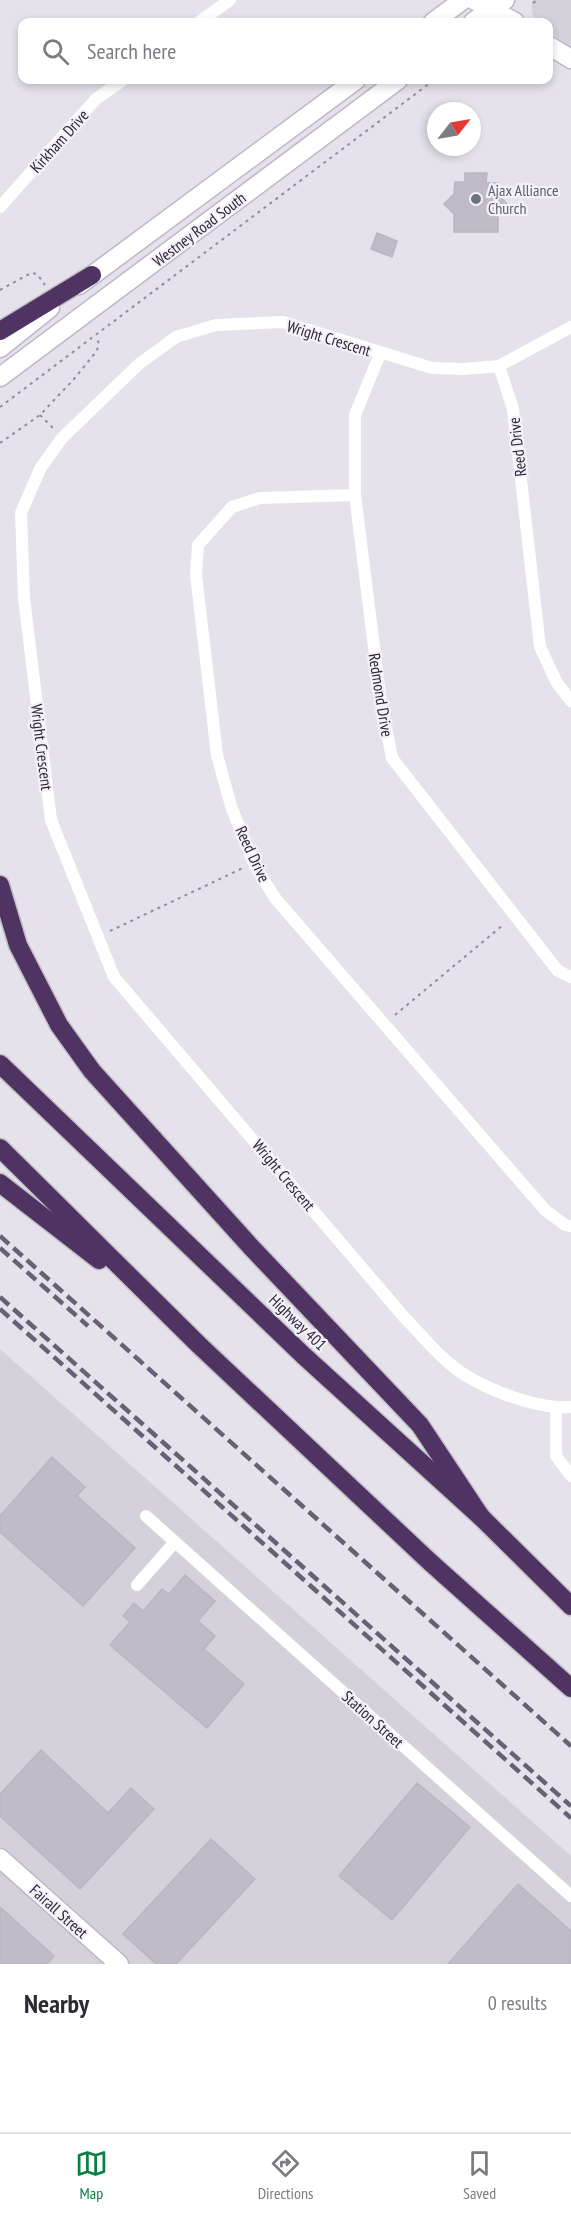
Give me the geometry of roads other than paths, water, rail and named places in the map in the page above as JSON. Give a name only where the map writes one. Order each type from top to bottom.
[{"type":"highway","points":[[0,331],[92,274]]},
{"type":"highway","points":[[0,885],[18,945],[59,1025],[92,1071],[252,1247],[420,1425],[482,1518]]},
{"type":"highway","name":"Highway 401","points":[[0,1064],[304,1356],[482,1518],[571,1606]]},
{"type":"highway","points":[[0,1148],[199,1345],[430,1562],[571,1689]]},
{"type":"highway","points":[[0,1183],[89,1252],[199,1345]]},
{"type":"main road","points":[[438,18],[463,0]]},
{"type":"main road","points":[[474,0],[499,5],[511,18]]},
{"type":"main road","points":[[479,18],[499,5]]},
{"type":"main road","points":[[553,48],[571,59]]},
{"type":"main road","name":"Westney Road South","points":[[0,348],[92,274],[351,84]]},
{"type":"main road","name":"Westney Road South","points":[[0,377],[393,84]]},
{"type":"main road","name":"Fairall Street","points":[[0,1858],[118,1964]]},
{"type":"street","points":[[205,18],[230,0]]},
{"type":"street","name":"Kirkham Drive","points":[[0,207],[96,99],[117,84]]},
{"type":"street","name":"Wright Crescent","points":[[571,327],[499,366],[464,369],[432,368],[380,354],[283,322],[216,325],[176,337],[139,364],[62,438],[40,469],[21,513],[24,598],[51,820],[114,977],[404,1317],[451,1365],[497,1392],[556,1408],[571,1407]]},
{"type":"street","name":"Redmond Drive","points":[[380,354],[355,416],[355,495],[381,703],[392,758],[558,971],[571,977]]},
{"type":"street","name":"Reed Drive","points":[[499,366],[513,409],[540,647],[557,683],[571,701]]},
{"type":"street","name":"Reed Drive","points":[[355,495],[260,498],[232,507],[198,545],[196,575],[218,755],[231,806],[254,864],[275,898],[545,1210],[565,1226],[571,1226]]},
{"type":"street","points":[[556,1408],[556,1456],[571,1476]]},
{"type":"street","name":"Station Street","points":[[146,1516],[571,1896]]},
{"type":"street","points":[[137,1585],[174,1543]]},
{"type":"railway","points":[[0,1236],[571,1746]]},
{"type":"railway","points":[[0,1248],[88,1326]]},
{"type":"railway","points":[[0,1297],[571,1806]]},
{"type":"railway","points":[[0,1309],[571,1818]]},
{"type":"place","name":"Ajax Alliance Church","points":[[476,199]]}]
